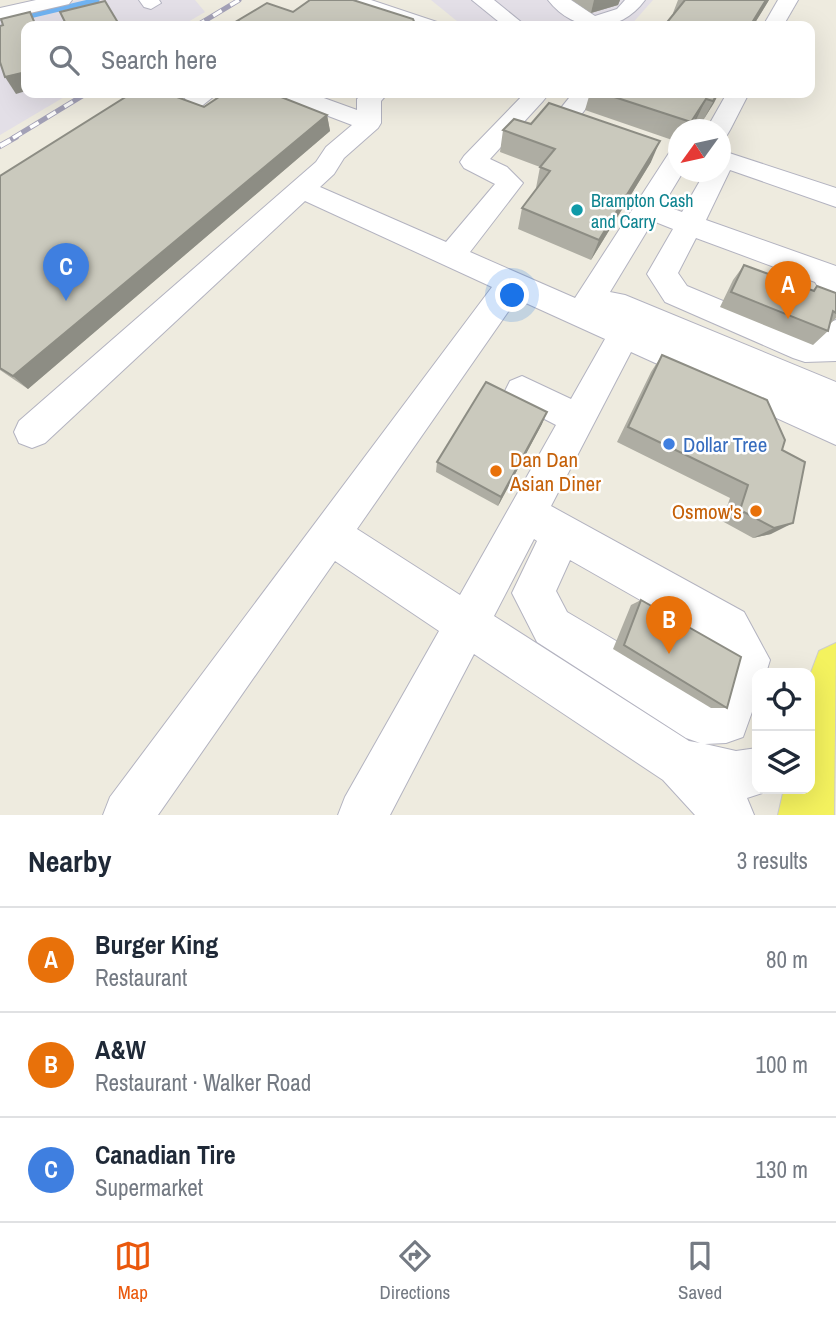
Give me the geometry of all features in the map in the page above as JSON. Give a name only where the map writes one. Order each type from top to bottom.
[{"type":"main road","points":[[806,815],[817,732],[836,668]]},
{"type":"street","points":[[0,14],[62,0]]},
{"type":"street","points":[[351,0],[415,21]]},
{"type":"street","points":[[482,0],[509,21]]},
{"type":"street","points":[[558,0],[590,21]]},
{"type":"street","points":[[776,21],[788,0]]},
{"type":"street","points":[[598,21],[625,9]]},
{"type":"street","points":[[180,112],[200,98]]},
{"type":"street","points":[[302,98],[369,123]]},
{"type":"street","points":[[32,432],[310,181],[335,153],[369,123],[370,98]]},
{"type":"street","points":[[458,247],[510,183],[498,173],[473,162],[529,98]]},
{"type":"street","points":[[538,98],[564,119],[589,127]]},
{"type":"street","points":[[564,119],[581,98]]},
{"type":"street","points":[[724,119],[735,98]]},
{"type":"street","points":[[653,145],[668,150]]},
{"type":"street","points":[[731,167],[836,198]]},
{"type":"street","points":[[587,304],[668,175]]},
{"type":"street","points":[[310,181],[630,323],[836,429]]},
{"type":"street","points":[[711,182],[662,274],[676,294],[805,349],[830,350],[836,333]]},
{"type":"street","points":[[647,209],[831,282]]},
{"type":"street","points":[[458,247],[512,283],[587,304]]},
{"type":"street","points":[[128,815],[512,283]]},
{"type":"street","points":[[630,323],[836,398]]},
{"type":"street","points":[[544,524],[729,627],[748,660],[726,720],[703,721],[552,626],[533,593],[544,524],[578,419],[630,323]]},
{"type":"street","points":[[522,391],[578,419]]},
{"type":"street","points":[[374,809],[467,624],[544,524]]},
{"type":"street","points":[[330,535],[680,763],[729,815]]},
{"type":"street","points":[[680,763],[736,776],[752,773]]},
{"type":"shaded area","points":[[78,0],[195,0],[205,12],[190,21],[21,21],[21,98],[63,98],[0,135],[0,18]]},
{"type":"shaded area","points":[[431,0],[653,0],[634,21],[457,21]]},
{"type":"building","points":[[310,0],[353,0],[414,21],[237,21],[267,3],[293,12]]},
{"type":"building","points":[[685,0],[766,0],[753,21],[668,21]]},
{"type":"building","points":[[105,1],[117,21],[64,21],[60,12]]},
{"type":"building","points":[[30,12],[34,21],[21,21],[21,73],[5,77],[0,62],[0,26],[3,25],[1,19]]},
{"type":"building","points":[[124,98],[180,98],[204,107],[218,98],[284,98],[327,115],[13,376],[0,368],[0,176]]},
{"type":"building","points":[[617,98],[715,98],[713,101],[706,99],[693,119],[682,119]]},
{"type":"building","name":"Brampton Cash and Carry","points":[[549,103],[660,141],[599,240],[522,208],[550,171],[540,167],[555,149],[503,130],[514,119],[531,124]]},
{"type":"building","points":[[744,265],[814,291],[817,286],[836,293],[836,313],[833,311],[828,331],[731,292]]},
{"type":"building","points":[[662,355],[767,400],[785,440],[782,450],[805,462],[793,523],[774,528],[740,510],[748,485],[628,427]]},
{"type":"building","points":[[486,382],[547,412],[501,497],[437,462]]},
{"type":"building","points":[[641,600],[741,657],[727,708],[624,645]]},
{"type":"waterway","points":[[21,18],[97,0]]},
{"type":"railway","points":[[204,21],[239,0]]},
{"type":"railway","points":[[13,138],[79,98]]},
{"type":"railway","points":[[0,146],[16,137]]},
{"type":"place","name":"Brampton Cash and Carry","points":[[577,210]]},
{"type":"place","name":"Canadian Tire","points":[[66,301]]},
{"type":"place","name":"Burger King","points":[[788,319]]},
{"type":"place","name":"Dollar Tree","points":[[669,444]]},
{"type":"place","name":"Dan Dan Asian Diner","points":[[496,471]]},
{"type":"place","name":"Osmow's","points":[[756,511]]},
{"type":"place","name":"A&W","points":[[669,654]]}]
